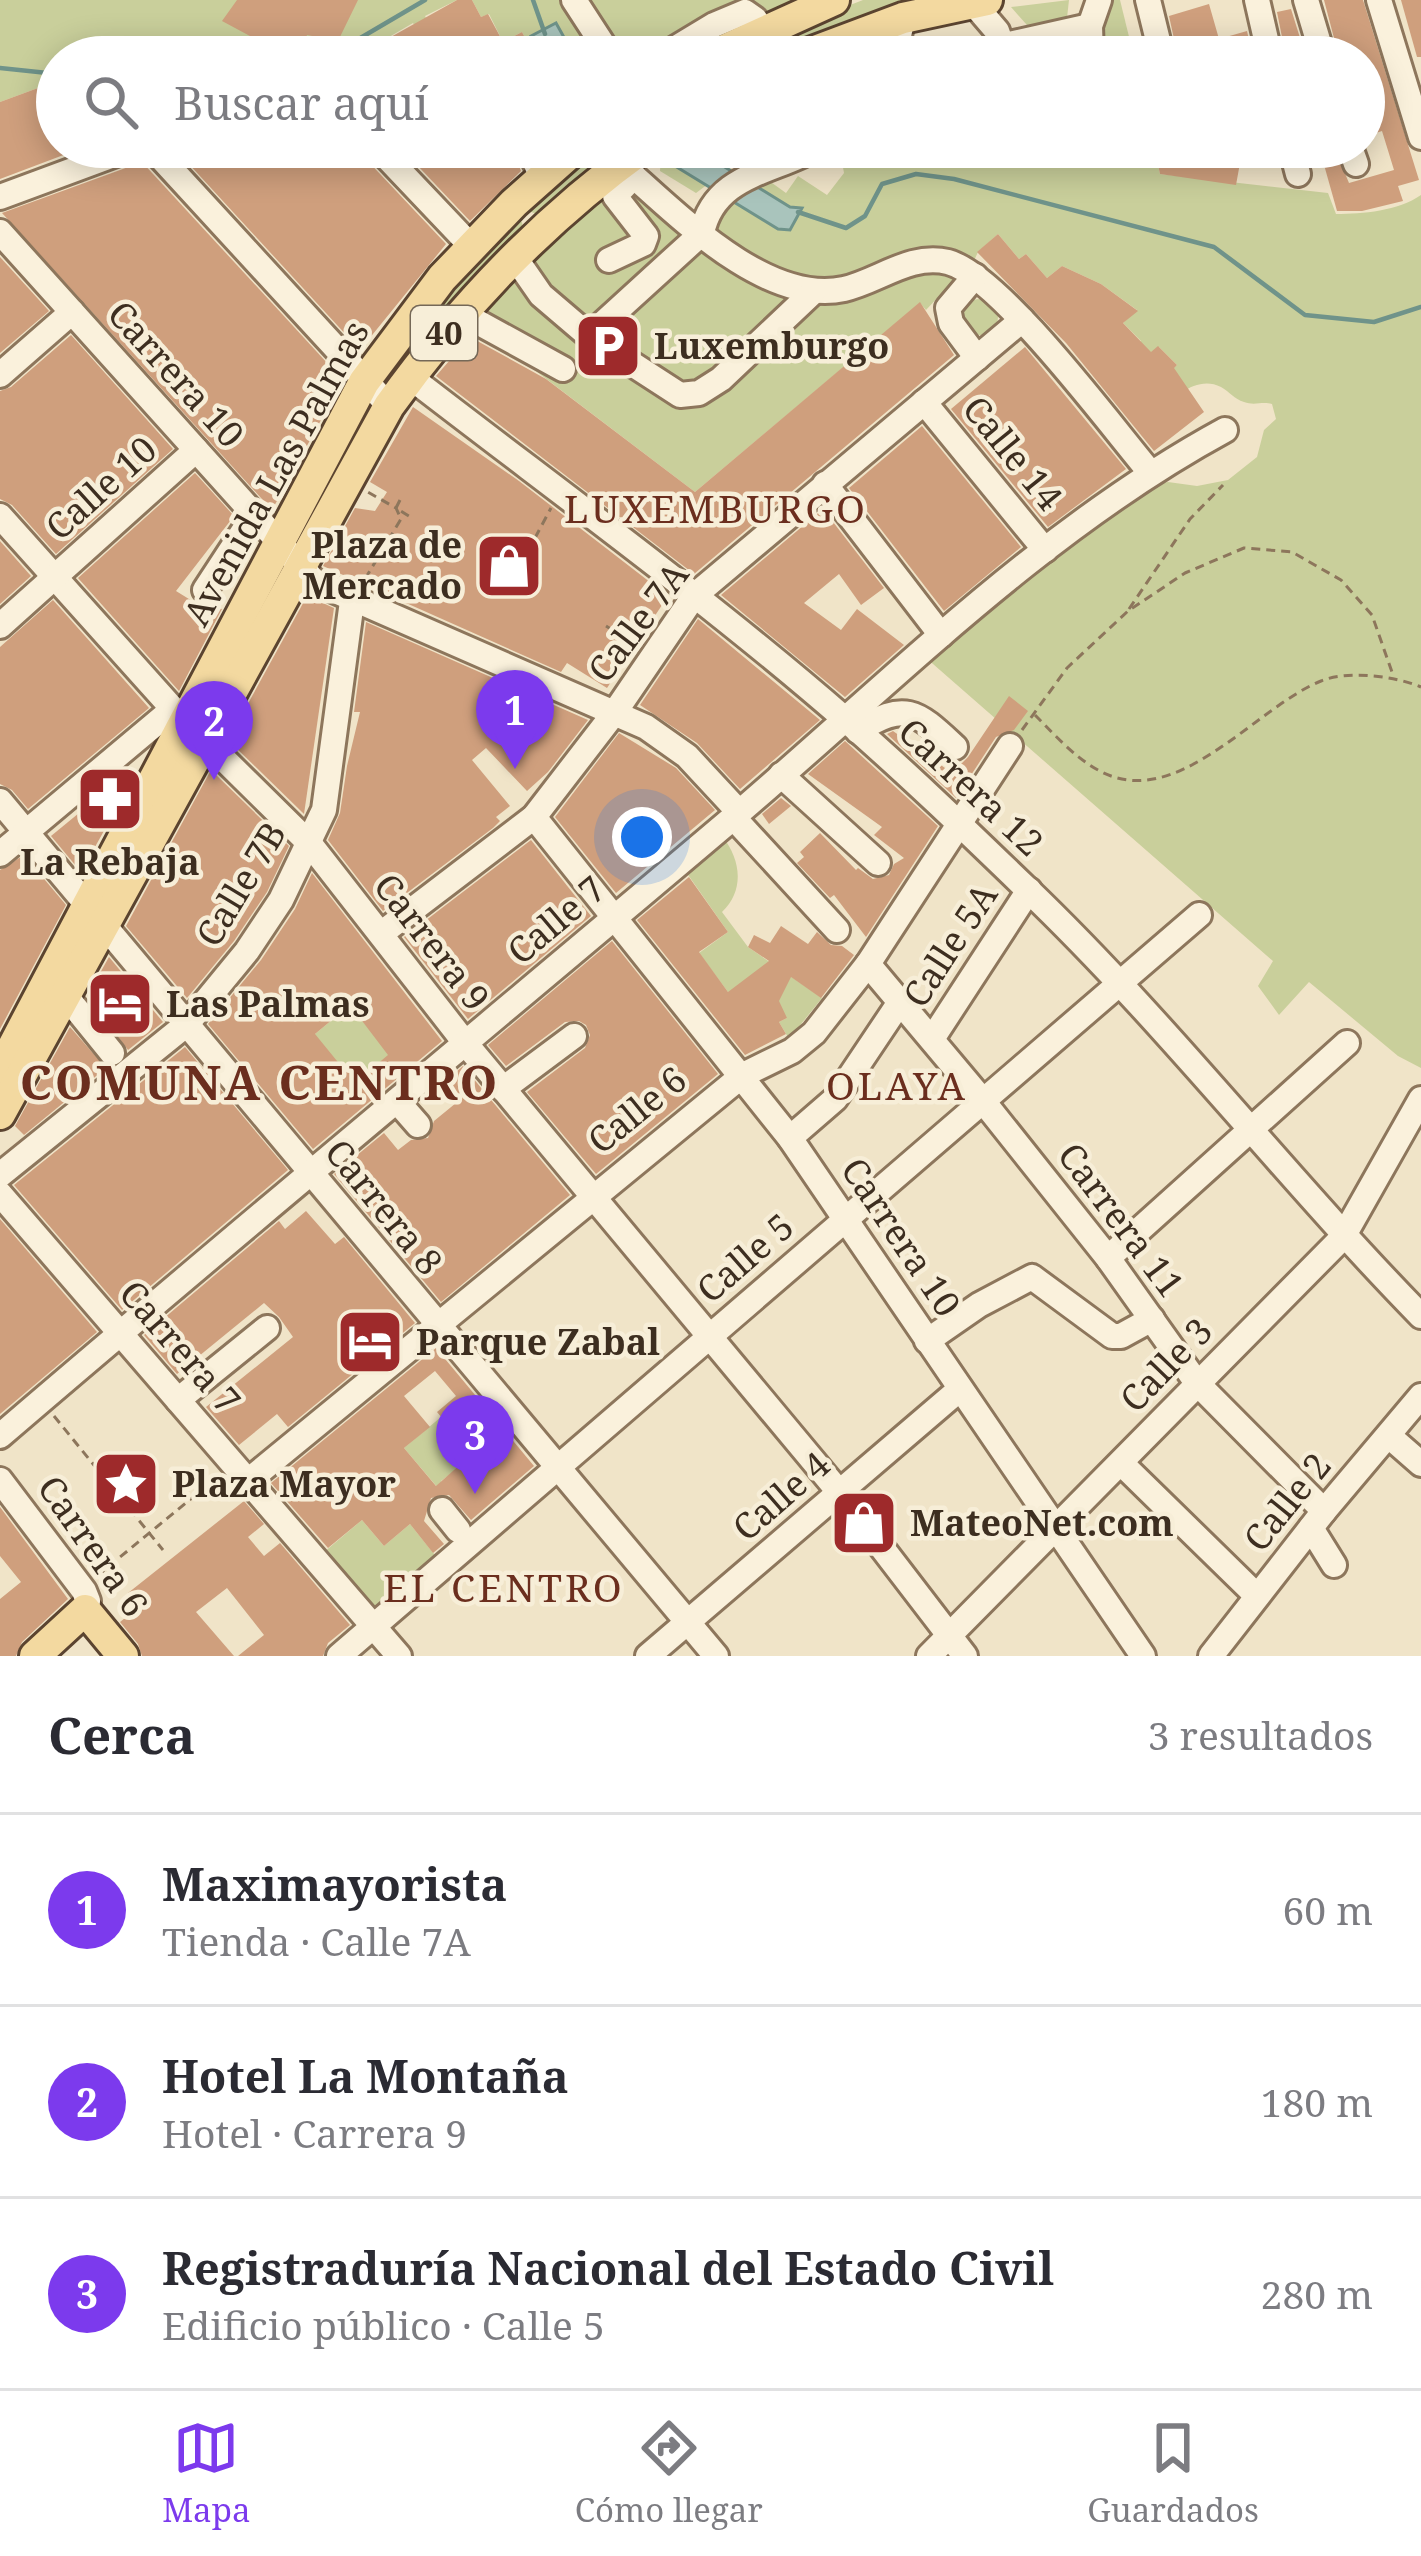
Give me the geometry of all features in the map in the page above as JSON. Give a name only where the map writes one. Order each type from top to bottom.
[{"type":"main road","points":[[750,36],[834,0]]},
{"type":"main road","points":[[855,36],[935,5],[980,2]]},
{"type":"main road","name":"Avenida Las Palmas","points":[[0,1118],[65,995],[96,914],[188,723],[289,554],[364,382],[470,246],[553,168]]},
{"type":"main road","name":"Avenida Las Palmas","points":[[289,554],[347,481],[388,406],[461,313],[538,232],[625,168]]},
{"type":"main road","points":[[514,203],[538,232]]},
{"type":"main road","name":"Avenida Las Palmas","points":[[0,1071],[96,914]]},
{"type":"main road","points":[[34,1656],[84,1599]]},
{"type":"main road","name":"Carrera 6","points":[[84,1599],[123,1656]]},
{"type":"street","points":[[574,0],[597,36]]},
{"type":"street","points":[[1090,36],[1099,0]]},
{"type":"street","points":[[1148,0],[1157,36]]},
{"type":"street","points":[[1257,0],[1265,36]]},
{"type":"street","points":[[1306,0],[1317,36]]},
{"type":"street","points":[[1379,0],[1421,137]]},
{"type":"street","points":[[980,2],[998,36]]},
{"type":"street","points":[[696,36],[745,12],[762,30]]},
{"type":"street","points":[[899,36],[903,18]]},
{"type":"street","points":[[1070,36],[1090,26]]},
{"type":"street","points":[[0,197],[78,168]]},
{"type":"street","points":[[170,168],[388,406]]},
{"type":"street","points":[[397,168],[470,246]]},
{"type":"street","points":[[537,168],[542,178]]},
{"type":"street","points":[[609,260],[643,244],[646,236],[615,196],[630,168]]},
{"type":"street","points":[[639,168],[702,233],[777,283],[813,292],[845,289],[919,260],[950,262],[975,275],[1022,320],[1149,471]]},
{"type":"street","points":[[589,336],[702,233],[710,208],[737,182],[769,168]]},
{"type":"street","points":[[1297,168],[1298,174]]},
{"type":"street","name":"Carrera 10","points":[[0,232],[289,554]]},
{"type":"street","points":[[504,266],[589,336],[680,395],[700,392],[721,379],[813,292]]},
{"type":"street","points":[[975,275],[948,308],[951,323],[977,358]]},
{"type":"street","points":[[0,375],[72,312]]},
{"type":"street","points":[[461,313],[563,369]]},
{"type":"street","name":"Calle 7A","points":[[382,933],[534,817],[615,712],[694,596],[1022,320]]},
{"type":"street","name":"Carrera 12","points":[[410,376],[694,596],[852,725],[957,822],[1120,982],[1343,1237],[1421,1316]]},
{"type":"street","name":"Calle 14","points":[[924,402],[1046,550]]},
{"type":"street","name":"Calle 7","points":[[0,1436],[781,776],[852,725],[941,635],[1149,471],[1225,430]]},
{"type":"street","name":"Calle 10","points":[[0,626],[196,450]]},
{"type":"street","points":[[825,484],[941,635]]},
{"type":"street","points":[[205,590],[254,515]]},
{"type":"street","name":"Carrera 9","points":[[0,516],[188,723],[310,844],[503,1089],[840,1493],[957,1646]]},
{"type":"street","points":[[289,554],[315,582],[352,601],[646,727],[687,756],[837,929]]},
{"type":"street","name":"Calle 7B","points":[[0,1175],[120,1064],[187,1024],[247,951],[310,844],[324,810],[352,601]]},
{"type":"street","points":[[852,725],[897,711],[920,715],[956,747]]},
{"type":"street","points":[[0,854],[188,723]]},
{"type":"street","name":"Calle 6","points":[[241,1473],[437,1327],[743,1075],[792,1051],[814,1034],[868,964],[1010,746]]},
{"type":"street","points":[[781,776],[878,863]]},
{"type":"street","name":"Carrera 8","points":[[0,801],[716,1656]]},
{"type":"street","name":"Carrera 10","points":[[534,817],[790,1138],[1143,1656]]},
{"type":"street","name":"Calle 5A","points":[[932,1039],[1029,890]]},
{"type":"street","name":"Calle 5","points":[[339,1656],[464,1536],[556,1468],[1198,915]]},
{"type":"street","name":"Carrera 11","points":[[868,964],[1108,1258],[1197,1382],[1317,1519],[1334,1565]]},
{"type":"street","points":[[65,995],[120,1064]]},
{"type":"street","points":[[790,1138],[835,1099],[900,1002]]},
{"type":"street","points":[[503,1089],[574,1036]]},
{"type":"street","points":[[1108,1258],[1347,1042]]},
{"type":"street","name":"Calle 3","points":[[929,1656],[957,1646],[1058,1526],[1343,1237],[1412,1139],[1421,1099]]},
{"type":"street","points":[[397,1101],[418,1125]]},
{"type":"street","points":[[0,1118],[13,1136],[33,1147]]},
{"type":"street","name":"Carrera 7","points":[[0,1194],[399,1656]]},
{"type":"street","points":[[927,1341],[979,1305],[1032,1277],[1112,1336],[1152,1319]]},
{"type":"street","points":[[178,1400],[267,1328]]},
{"type":"street","name":"Calle 4","points":[[648,1656],[960,1389]]},
{"type":"street","name":"Calle 2","points":[[1211,1656],[1317,1519],[1421,1396]]},
{"type":"street","points":[[1389,1436],[1421,1464]]},
{"type":"street","points":[[1121,1463],[1257,1596]]},
{"type":"street","name":"Carrera 6","points":[[0,1480],[84,1599]]},
{"type":"street","points":[[442,1510],[464,1536]]},
{"type":"path","points":[[347,481],[412,518]]},
{"type":"path","points":[[1128,611],[1190,519],[1222,485]]},
{"type":"path","points":[[535,538],[556,498]]},
{"type":"path","points":[[352,601],[399,524],[396,508],[400,500]]},
{"type":"path","points":[[1010,746],[1066,668],[1128,611],[1185,573],[1244,548],[1292,552],[1341,580],[1372,615],[1393,675]]},
{"type":"path","points":[[606,626],[644,649]]},
{"type":"path","points":[[1034,713],[1101,772],[1148,783],[1202,760],[1283,701],[1326,679],[1393,675],[1421,687]]},
{"type":"path","points":[[41,1400],[163,1550]]},
{"type":"path","points":[[84,1599],[149,1533],[241,1473]]},
{"type":"green space","points":[[0,0],[457,0],[425,16],[428,22],[416,28],[413,23],[391,36],[36,36],[36,89],[0,102]]},
{"type":"green space","points":[[472,0],[566,0],[590,36],[524,36],[522,32],[500,36],[489,14],[481,17]]},
{"type":"green space","points":[[581,0],[809,0],[711,36],[605,36]]},
{"type":"green space","points":[[863,0],[921,0],[831,36],[771,36]]},
{"type":"green space","points":[[1069,0],[1066,27],[1035,34],[1011,7]]},
{"type":"green space","points":[[1113,0],[1120,0],[1129,36],[1102,36]]},
{"type":"green space","points":[[569,168],[601,168],[543,216],[531,212],[533,198]]},
{"type":"green space","points":[[660,168],[729,168],[696,193]]},
{"type":"green space","points":[[843,168],[1159,168],[1160,174],[1328,193],[1336,214],[1391,208],[1421,195],[1421,1068],[1398,1056],[1309,982],[1279,1015],[1258,986],[1273,961],[925,657],[1051,554],[1148,486],[1168,482],[1197,486],[1228,480],[1257,457],[1264,430],[1276,419],[1272,404],[1244,402],[1221,387],[1204,384],[1160,409],[1145,391],[1177,365],[1159,347],[1148,355],[1138,345],[1141,341],[1123,323],[1137,310],[1101,284],[1062,266],[1047,278],[1026,254],[1019,259],[998,234],[978,252],[972,265],[844,283],[780,278],[705,230],[708,219],[761,175],[786,193],[798,176],[827,195]]},
{"type":"green space","points":[[623,174],[773,287],[919,267],[952,275],[954,280],[926,310],[920,303],[695,492],[524,362],[472,315]]},
{"type":"green space","points":[[515,219],[522,222],[523,231],[388,389],[377,381],[422,318]]},
{"type":"green space","points":[[980,299],[993,304],[998,317],[993,330],[980,335],[967,330],[962,317],[967,304]]},
{"type":"green space","points":[[722,836],[734,855],[738,876],[734,895],[722,912],[748,947],[822,998],[789,1039],[779,1022],[787,1018],[728,992],[699,953],[728,932],[684,869]]},
{"type":"green space","points":[[350,1005],[404,1073],[399,1078],[384,1059],[363,1076],[354,1066],[335,1081],[309,1039]]},
{"type":"green space","points":[[441,1417],[474,1456],[441,1481],[444,1495],[404,1448]]},
{"type":"green space","points":[[362,1520],[384,1546],[410,1524],[438,1559],[373,1614],[323,1553]]},
{"type":"water","points":[[556,23],[563,36],[531,36]]},
{"type":"water","points":[[678,168],[726,168],[790,207],[802,208],[790,230],[778,229]]},
{"type":"building","points":[[237,0],[358,0],[340,36],[250,36],[222,21]]},
{"type":"building","points":[[457,0],[472,0],[481,17],[488,14],[500,36],[393,36]]},
{"type":"building","points":[[1324,0],[1363,0],[1374,36],[1333,36]]},
{"type":"building","points":[[1401,0],[1421,0],[1421,57],[1417,57]]},
{"type":"building","points":[[1209,4],[1218,36],[1173,36],[1169,16]]},
{"type":"building","points":[[1291,9],[1299,36],[1282,36],[1277,12]]},
{"type":"building","points":[[1385,71],[1419,180],[1398,186],[1403,201],[1362,211],[1337,211],[1325,168],[1343,168],[1349,183],[1394,170],[1385,141]]},
{"type":"building","points":[[36,89],[36,165],[0,179],[0,102]]},
{"type":"building","points":[[126,168],[148,168],[340,377],[272,510],[2,213]]},
{"type":"building","points":[[193,168],[374,168],[446,244],[360,350]]},
{"type":"building","points":[[420,168],[520,168],[470,221]]},
{"type":"building","points":[[1159,168],[1239,168],[1236,185],[1160,174]]},
{"type":"building","points":[[998,234],[1019,259],[1026,254],[1047,278],[1062,266],[1101,284],[1138,311],[1123,323],[1151,352],[1158,346],[1177,365],[1174,368],[1204,412],[1154,451],[1066,343],[977,252]]},
{"type":"building","points":[[0,257],[49,311],[0,353]]},
{"type":"building","points":[[920,302],[954,355],[694,574],[436,376],[470,337],[546,379],[695,492]]},
{"type":"building","points":[[71,335],[173,449],[56,554],[12,505],[0,499],[0,391],[11,387]]},
{"type":"building","points":[[1025,347],[1126,469],[1048,527],[951,409]]},
{"type":"building","name":"Plaza de Mercado","points":[[413,407],[519,481],[668,596],[607,688],[567,663],[561,672],[323,566],[355,508],[375,511],[387,492],[370,482]]},
{"type":"building","points":[[922,426],[1021,547],[944,611],[849,488]]},
{"type":"building","points":[[195,473],[234,516],[176,591],[197,604],[222,609],[179,691],[78,578]]},
{"type":"building","points":[[823,509],[884,588],[861,605],[839,574],[804,603],[841,630],[857,609],[904,645],[845,697],[721,595]]},
{"type":"building","points":[[0,541],[31,576],[0,604]]},
{"type":"building","points":[[307,596],[334,608],[304,814],[228,740]]},
{"type":"building","points":[[53,600],[149,708],[28,809],[0,784],[0,647]]},
{"type":"building","points":[[698,619],[820,720],[740,789],[697,743],[640,705]]},
{"type":"building","points":[[366,622],[588,720],[527,791],[486,748],[472,760],[510,806],[496,817],[500,821],[493,828],[383,911],[328,840],[340,813],[360,712],[354,712]]},
{"type":"building","points":[[1009,696],[1028,711],[1014,730],[996,737],[956,798],[887,734],[893,731],[952,773]]},
{"type":"building","points":[[619,733],[676,768],[715,810],[616,893],[555,817]]},
{"type":"building","points":[[845,741],[938,826],[866,937],[834,895],[830,898],[797,863],[804,857],[800,852],[820,833],[856,870],[873,879],[889,875],[904,858],[874,835],[882,827],[808,774]]},
{"type":"building","points":[[211,770],[289,846],[267,892],[187,998],[126,926]]},
{"type":"building","points":[[112,786],[124,795],[81,872],[51,836]]},
{"type":"building","points":[[781,798],[791,806],[769,824],[762,814]]},
{"type":"building","points":[[531,840],[591,916],[468,1019],[404,937]]},
{"type":"building","points":[[24,855],[66,905],[0,1029],[0,870]]},
{"type":"building","points":[[312,873],[442,1041],[313,1149],[208,1024],[261,960]],"holes":[[[350,1005],[388,1055],[363,1076],[354,1065],[346,1072],[315,1034]]]},
{"type":"building","points":[[689,877],[728,932],[699,952],[728,992],[769,961],[748,947],[754,935],[770,943],[781,926],[808,944],[817,932],[831,945],[854,955],[821,998],[791,977],[779,1001],[787,1018],[779,1022],[786,1034],[745,1055],[637,920]]},
{"type":"building","points":[[612,941],[718,1074],[596,1174],[527,1092],[585,1048],[590,1035],[586,1025],[565,1022],[506,1066],[488,1045]]},
{"type":"building","points":[[109,957],[163,1022],[128,1050],[87,996]]},
{"type":"building","points":[[70,1027],[106,1068],[24,1135],[15,1126]]},
{"type":"building","points":[[185,1047],[288,1170],[122,1310],[14,1185]]},
{"type":"building","points":[[463,1066],[570,1195],[441,1302],[334,1174],[384,1133],[398,1150],[411,1140],[428,1138],[434,1121],[456,1103],[442,1084]]},
{"type":"building","points":[[306,1211],[335,1244],[344,1237],[415,1323],[288,1427],[277,1414],[239,1445],[206,1407],[293,1337],[279,1317],[264,1303],[177,1374],[144,1335],[279,1221],[285,1229]]},
{"type":"building","points":[[0,1219],[97,1332],[0,1414]]},
{"type":"building","points":[[436,1348],[534,1466],[471,1520],[449,1495],[431,1498],[424,1521],[444,1544],[433,1553],[410,1524],[384,1546],[362,1520],[328,1548],[271,1483]],"holes":[[[435,1371],[456,1396],[437,1412],[472,1454],[436,1486],[404,1448],[430,1427],[404,1396]]]},
{"type":"building","points":[[244,1501],[264,1524],[248,1537],[264,1556],[280,1543],[350,1625],[328,1643],[323,1656],[238,1656],[264,1635],[227,1588],[196,1612],[234,1656],[142,1656],[120,1622],[139,1607],[128,1593]]},
{"type":"building","points":[[0,1507],[68,1599],[22,1642],[16,1656],[0,1656],[0,1599],[21,1582],[0,1556]]},
{"type":"waterway","points":[[364,36],[425,0]]},
{"type":"waterway","points":[[533,0],[545,34]]},
{"type":"waterway","points":[[0,68],[36,72]]},
{"type":"waterway","points":[[798,212],[846,228],[865,216],[882,184],[916,174],[954,179],[1214,247],[1305,315],[1374,322],[1421,307]]},
{"type":"place","name":"Luxemburgo","points":[[608,346]]},
{"type":"place","name":"Plaza de Mercado","points":[[509,566]]},
{"type":"place","name":"Maximayorista","points":[[515,769]]},
{"type":"place","name":"Hotel La Montaña","points":[[214,780]]},
{"type":"place","name":"La Rebaja","points":[[110,799]]},
{"type":"place","name":"Las Palmas","points":[[120,1004]]},
{"type":"place","name":"Parque Zabal","points":[[370,1342]]},
{"type":"place","name":"Plaza Mayor","points":[[126,1484]]},
{"type":"place","name":"Registraduría Nacional del Estado Civil","points":[[475,1494]]},
{"type":"place","name":"MateoNet.com","points":[[864,1523]]},
{"type":"district","name":"LUXEMBURGO","points":[[716,509]]},
{"type":"district","name":"COMUNA CENTRO","points":[[260,1083]]},
{"type":"district","name":"OLAYA","points":[[897,1086]]},
{"type":"district","name":"EL CENTRO","points":[[504,1588]]}]
